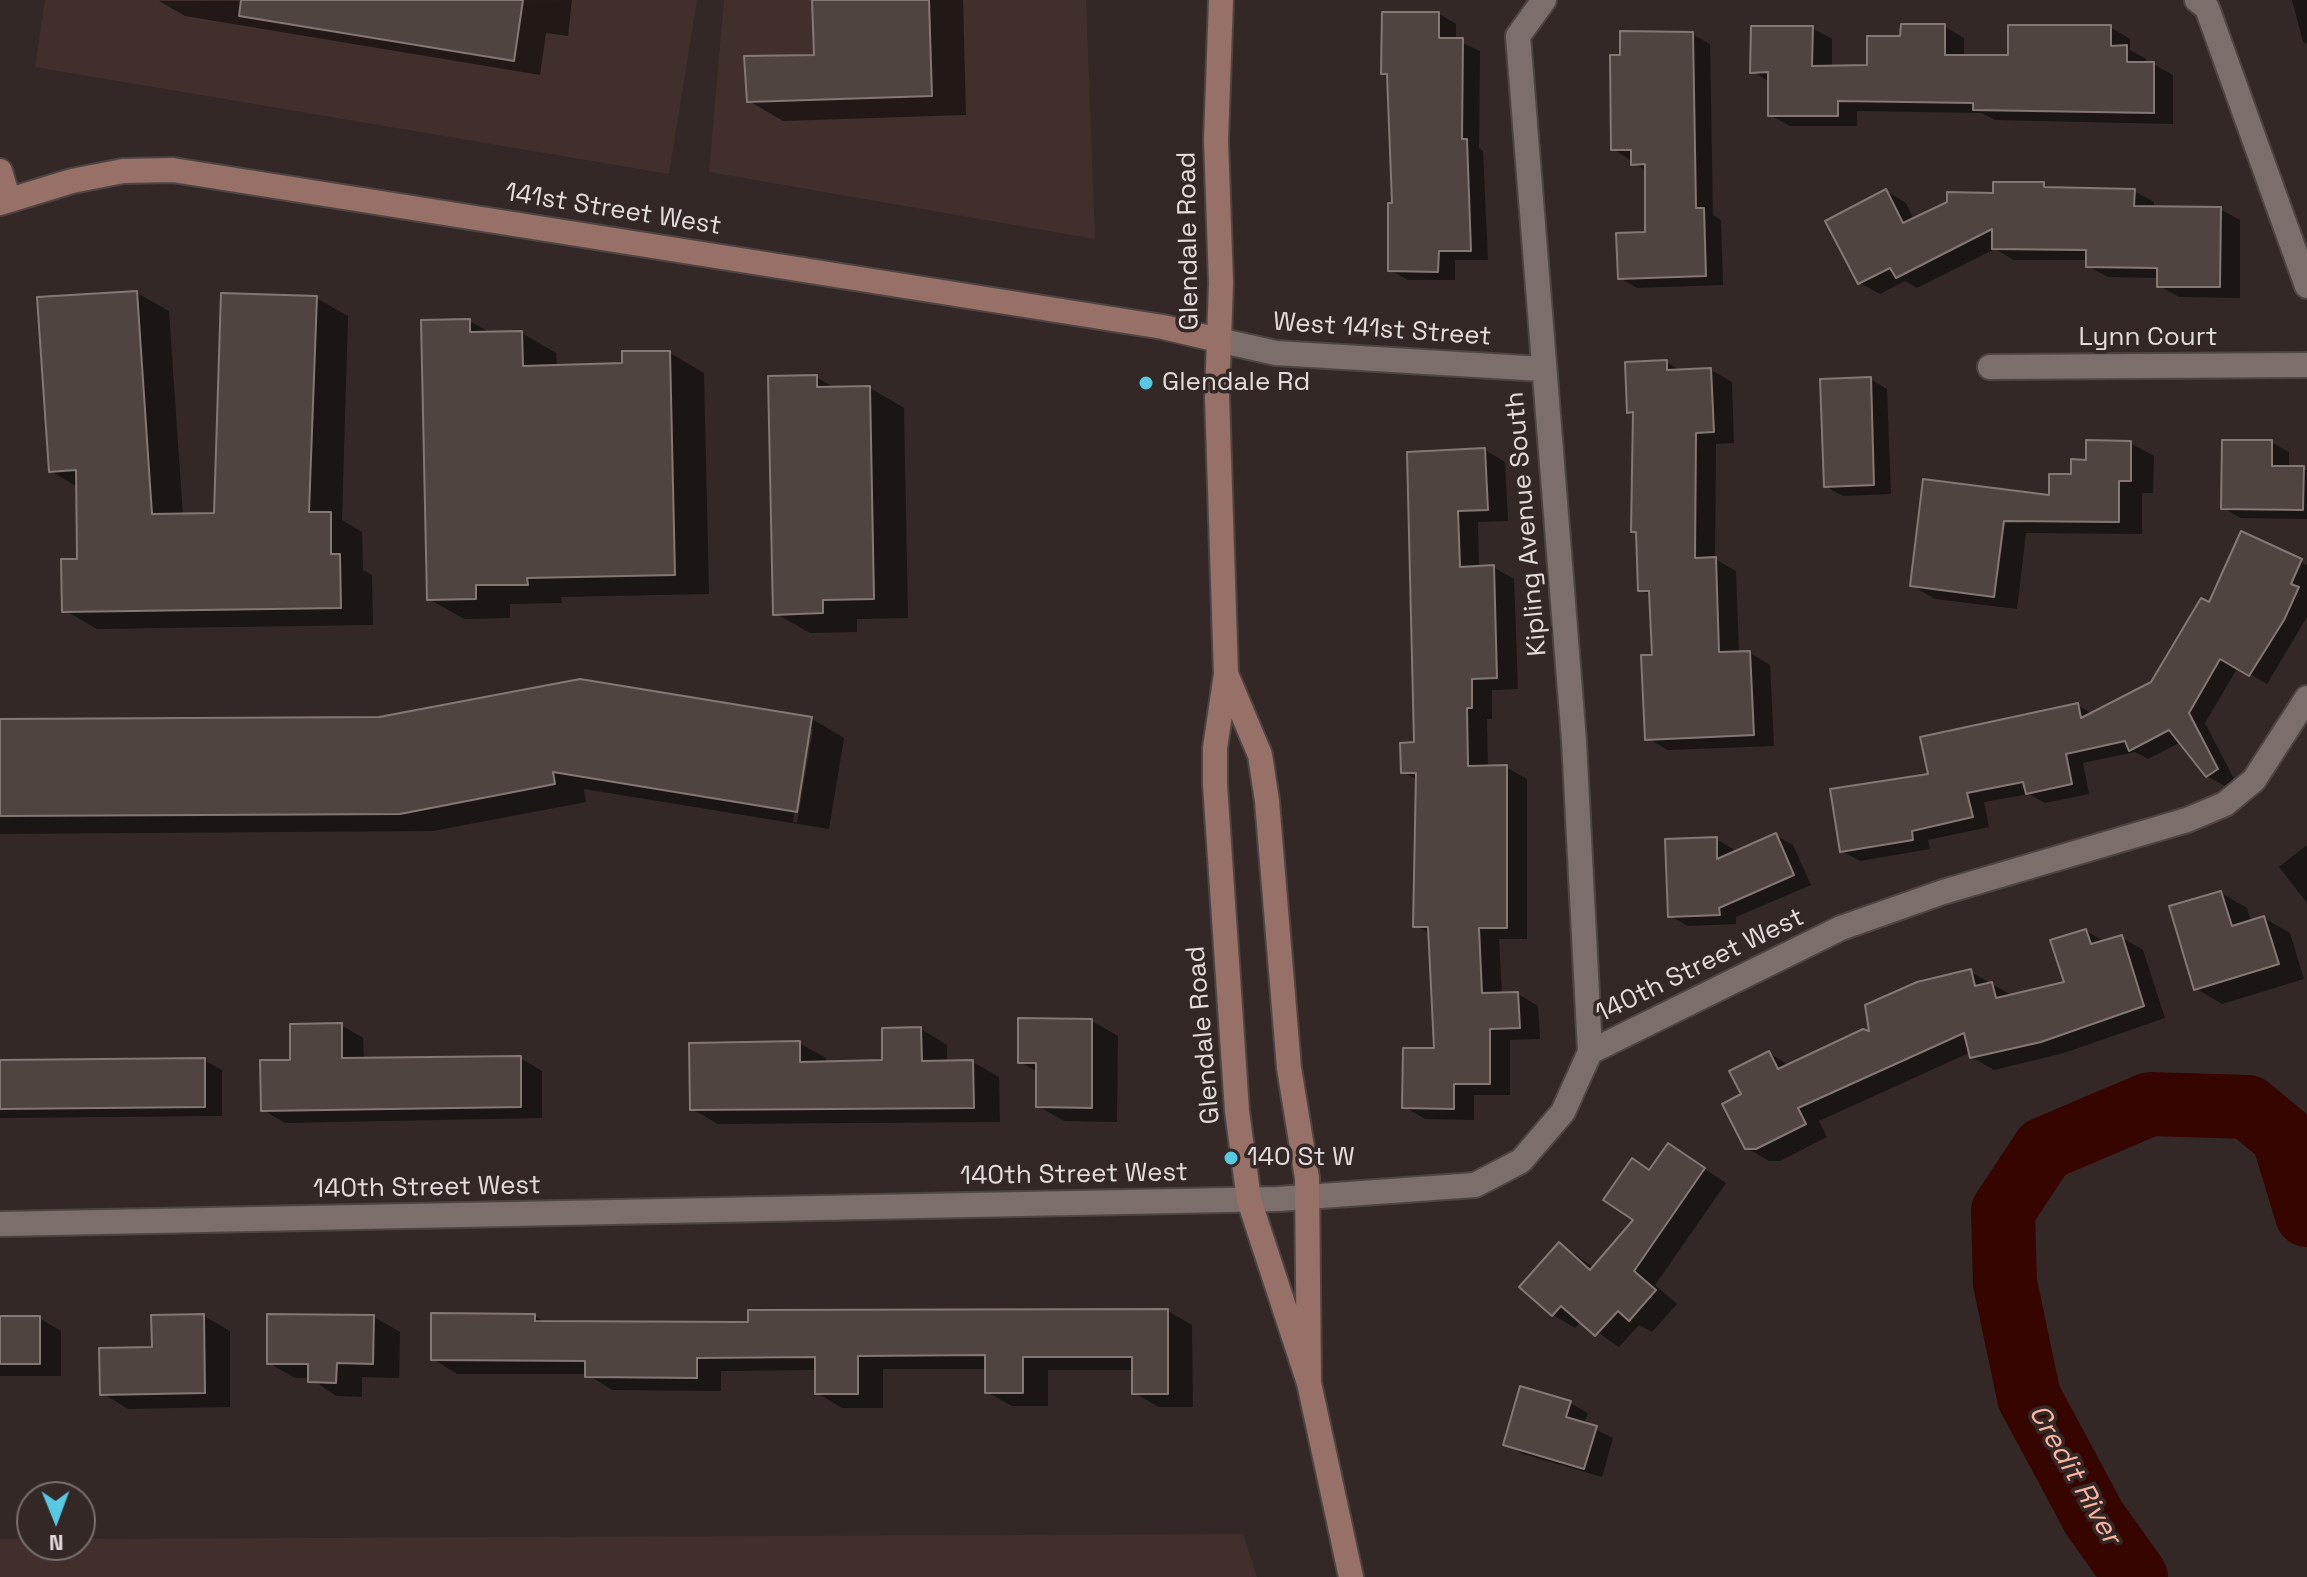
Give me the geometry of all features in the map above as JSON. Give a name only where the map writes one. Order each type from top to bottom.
[{"type":"main road","name":"Glendale Road","points":[[1221,0],[1216,140],[1221,283],[1218,340],[1220,536],[1226,674],[1215,748],[1215,784],[1233,1070],[1249,1200],[1309,1383],[1351,1577]]},
{"type":"main road","name":"141st Street West","points":[[4,200],[123,171],[173,170],[1163,327],[1218,340]]},
{"type":"main road","points":[[0,171],[4,200]]},
{"type":"main road","name":"Glendale Road","points":[[1226,674],[1260,755],[1289,1068],[1307,1198],[1309,1383]]},
{"type":"street","name":"Kipling Avenue South","points":[[1544,0],[1518,36],[1542,369],[1574,741],[1590,1052]]},
{"type":"street","points":[[2197,0],[2207,8],[2307,286]]},
{"type":"street","name":"West 141st Street","points":[[1218,340],[1276,353],[1542,369]]},
{"type":"street","name":"Lynn Court","points":[[1990,367],[2307,365]]},
{"type":"street","name":"140th Street West","points":[[0,1224],[1249,1200],[1475,1185],[1521,1161],[1563,1112],[1590,1052],[1841,928],[1943,892],[2187,820],[2225,804],[2254,780],[2307,698]]},
{"type":"shaded area","points":[[45,0],[697,0],[669,174],[35,67]]},
{"type":"shaded area","points":[[724,0],[1086,0],[1095,239],[709,172]]},
{"type":"shaded area","points":[[1243,1534],[1257,1577],[0,1577],[0,1539],[16,1539],[16,1561],[96,1561],[96,1539]]},
{"type":"building","points":[[241,0],[523,0],[514,61],[239,16]]},
{"type":"building","points":[[812,0],[929,0],[932,96],[747,102],[744,56],[814,55]]},
{"type":"building","points":[[1382,12],[1439,12],[1439,38],[1463,38],[1462,139],[1467,139],[1471,251],[1439,251],[1438,272],[1388,271],[1388,203],[1392,203],[1387,74],[1381,74]]},
{"type":"building","points":[[1901,24],[1945,24],[1945,55],[2008,55],[2008,25],[2111,25],[2111,46],[2127,45],[2127,62],[2154,62],[2154,113],[1973,110],[1973,103],[1838,101],[1838,116],[1768,116],[1768,72],[1750,73],[1751,26],[1813,26],[1812,66],[1867,65],[1867,36],[1900,36]]},
{"type":"building","points":[[1620,31],[1693,32],[1696,208],[1704,208],[1706,276],[1618,279],[1616,233],[1645,232],[1645,164],[1631,165],[1631,150],[1611,150],[1610,55],[1620,55]]},
{"type":"building","points":[[1993,182],[2044,182],[2044,187],[2135,189],[2134,206],[2221,207],[2220,287],[2157,287],[2157,268],[2086,267],[2086,250],[1992,249],[1992,229],[1896,278],[1890,268],[1858,284],[1825,221],[1886,189],[1903,223],[1947,202],[1947,192],[1993,193]]},
{"type":"building","points":[[137,291],[152,514],[214,513],[221,293],[317,296],[309,512],[331,512],[331,554],[340,554],[341,608],[62,612],[61,559],[77,559],[76,470],[49,472],[37,297]]},
{"type":"building","points":[[470,319],[470,332],[522,331],[523,366],[622,363],[622,351],[670,351],[675,575],[527,578],[528,585],[476,585],[476,599],[427,600],[421,320]]},
{"type":"building","points":[[1667,360],[1667,370],[1711,368],[1714,432],[1696,433],[1695,558],[1716,557],[1719,652],[1750,651],[1754,735],[1645,740],[1641,655],[1652,655],[1649,591],[1638,591],[1636,532],[1631,532],[1633,412],[1627,413],[1625,362]]},
{"type":"building","points":[[817,375],[817,387],[870,386],[874,599],[823,600],[823,613],[773,615],[768,376]]},
{"type":"building","points":[[1871,377],[1874,485],[1824,487],[1820,379]]},
{"type":"building","points":[[2086,440],[2131,441],[2131,481],[2119,481],[2119,522],[2004,521],[1994,597],[1910,586],[1923,479],[2049,495],[2049,474],[2071,474],[2071,459],[2086,460]]},
{"type":"building","points":[[2222,440],[2272,440],[2272,466],[2304,466],[2303,510],[2221,509]]},
{"type":"building","points":[[1485,448],[1488,510],[1458,511],[1460,567],[1494,565],[1497,678],[1472,679],[1472,708],[1467,708],[1468,766],[1507,765],[1507,928],[1479,928],[1482,993],[1518,992],[1520,1028],[1490,1029],[1490,1084],[1454,1084],[1454,1109],[1402,1108],[1403,1048],[1434,1048],[1428,927],[1413,927],[1416,773],[1401,773],[1400,743],[1414,742],[1407,452]]},
{"type":"building","points":[[2241,531],[2302,559],[2291,584],[2299,587],[2284,620],[2249,676],[2220,659],[2189,713],[2218,769],[2206,777],[2169,730],[2129,751],[2125,741],[2066,754],[2072,784],[2026,794],[2023,782],[1967,793],[1973,817],[1912,831],[1913,840],[1840,852],[1830,789],[1928,774],[1920,737],[2078,703],[2081,718],[2151,682],[2201,598],[2209,602]]},
{"type":"building","points":[[580,679],[812,717],[797,812],[553,772],[555,784],[400,814],[0,816],[0,719],[379,717]]},
{"type":"building","points":[[1776,833],[1794,875],[1719,908],[1720,915],[1668,917],[1665,839],[1717,837],[1717,859]]},
{"type":"building","points":[[2221,891],[2232,926],[2264,916],[2279,964],[2194,990],[2169,906]]},
{"type":"building","points":[[2086,929],[2091,944],[2122,935],[2144,1006],[2041,1042],[1970,1058],[1964,1033],[1798,1108],[1806,1124],[1756,1149],[1745,1149],[1722,1104],[1741,1094],[1729,1071],[1769,1051],[1778,1069],[1863,1029],[1869,1031],[1865,1005],[1917,982],[1971,969],[1975,986],[1992,982],[1996,998],[2064,982],[2050,940]]},
{"type":"building","points":[[1018,1018],[1092,1019],[1092,1108],[1036,1107],[1036,1063],[1018,1063]]},
{"type":"building","points":[[342,1023],[342,1058],[521,1056],[521,1107],[261,1111],[260,1060],[290,1060],[290,1024]]},
{"type":"building","points":[[921,1027],[922,1061],[973,1060],[974,1108],[690,1110],[689,1043],[800,1041],[800,1062],[882,1060],[882,1028]]},
{"type":"building","points":[[205,1058],[205,1107],[0,1109],[0,1060]]},
{"type":"building","points":[[1668,1143],[1705,1168],[1634,1271],[1656,1290],[1629,1321],[1618,1311],[1595,1336],[1561,1306],[1552,1316],[1519,1287],[1559,1242],[1590,1270],[1633,1220],[1603,1200],[1632,1158],[1649,1170]]},
{"type":"building","points":[[1168,1309],[1168,1394],[1132,1394],[1132,1357],[1023,1357],[1023,1393],[985,1393],[985,1355],[858,1356],[858,1394],[815,1394],[815,1357],[697,1358],[697,1378],[585,1377],[585,1361],[431,1360],[431,1313],[535,1314],[535,1321],[748,1322],[748,1310]]},
{"type":"building","points":[[204,1314],[205,1393],[100,1395],[99,1348],[152,1347],[151,1315]]},
{"type":"building","points":[[267,1314],[374,1315],[373,1364],[337,1363],[336,1383],[308,1382],[308,1364],[267,1364]]},
{"type":"building","points":[[0,1316],[40,1316],[40,1364],[0,1364]]},
{"type":"building","points":[[1520,1386],[1571,1401],[1566,1417],[1597,1426],[1584,1469],[1503,1445]]},
{"type":"waterway","name":"Credit River","points":[[2136,1577],[2094,1518],[2029,1397],[2005,1283],[2003,1211],[2044,1149],[2150,1104],[2248,1107],[2283,1136],[2307,1215]]},
{"type":"place","name":"Glendale Rd","points":[[1146,383]]},
{"type":"place","name":"140 St W","points":[[1231,1158]]}]
